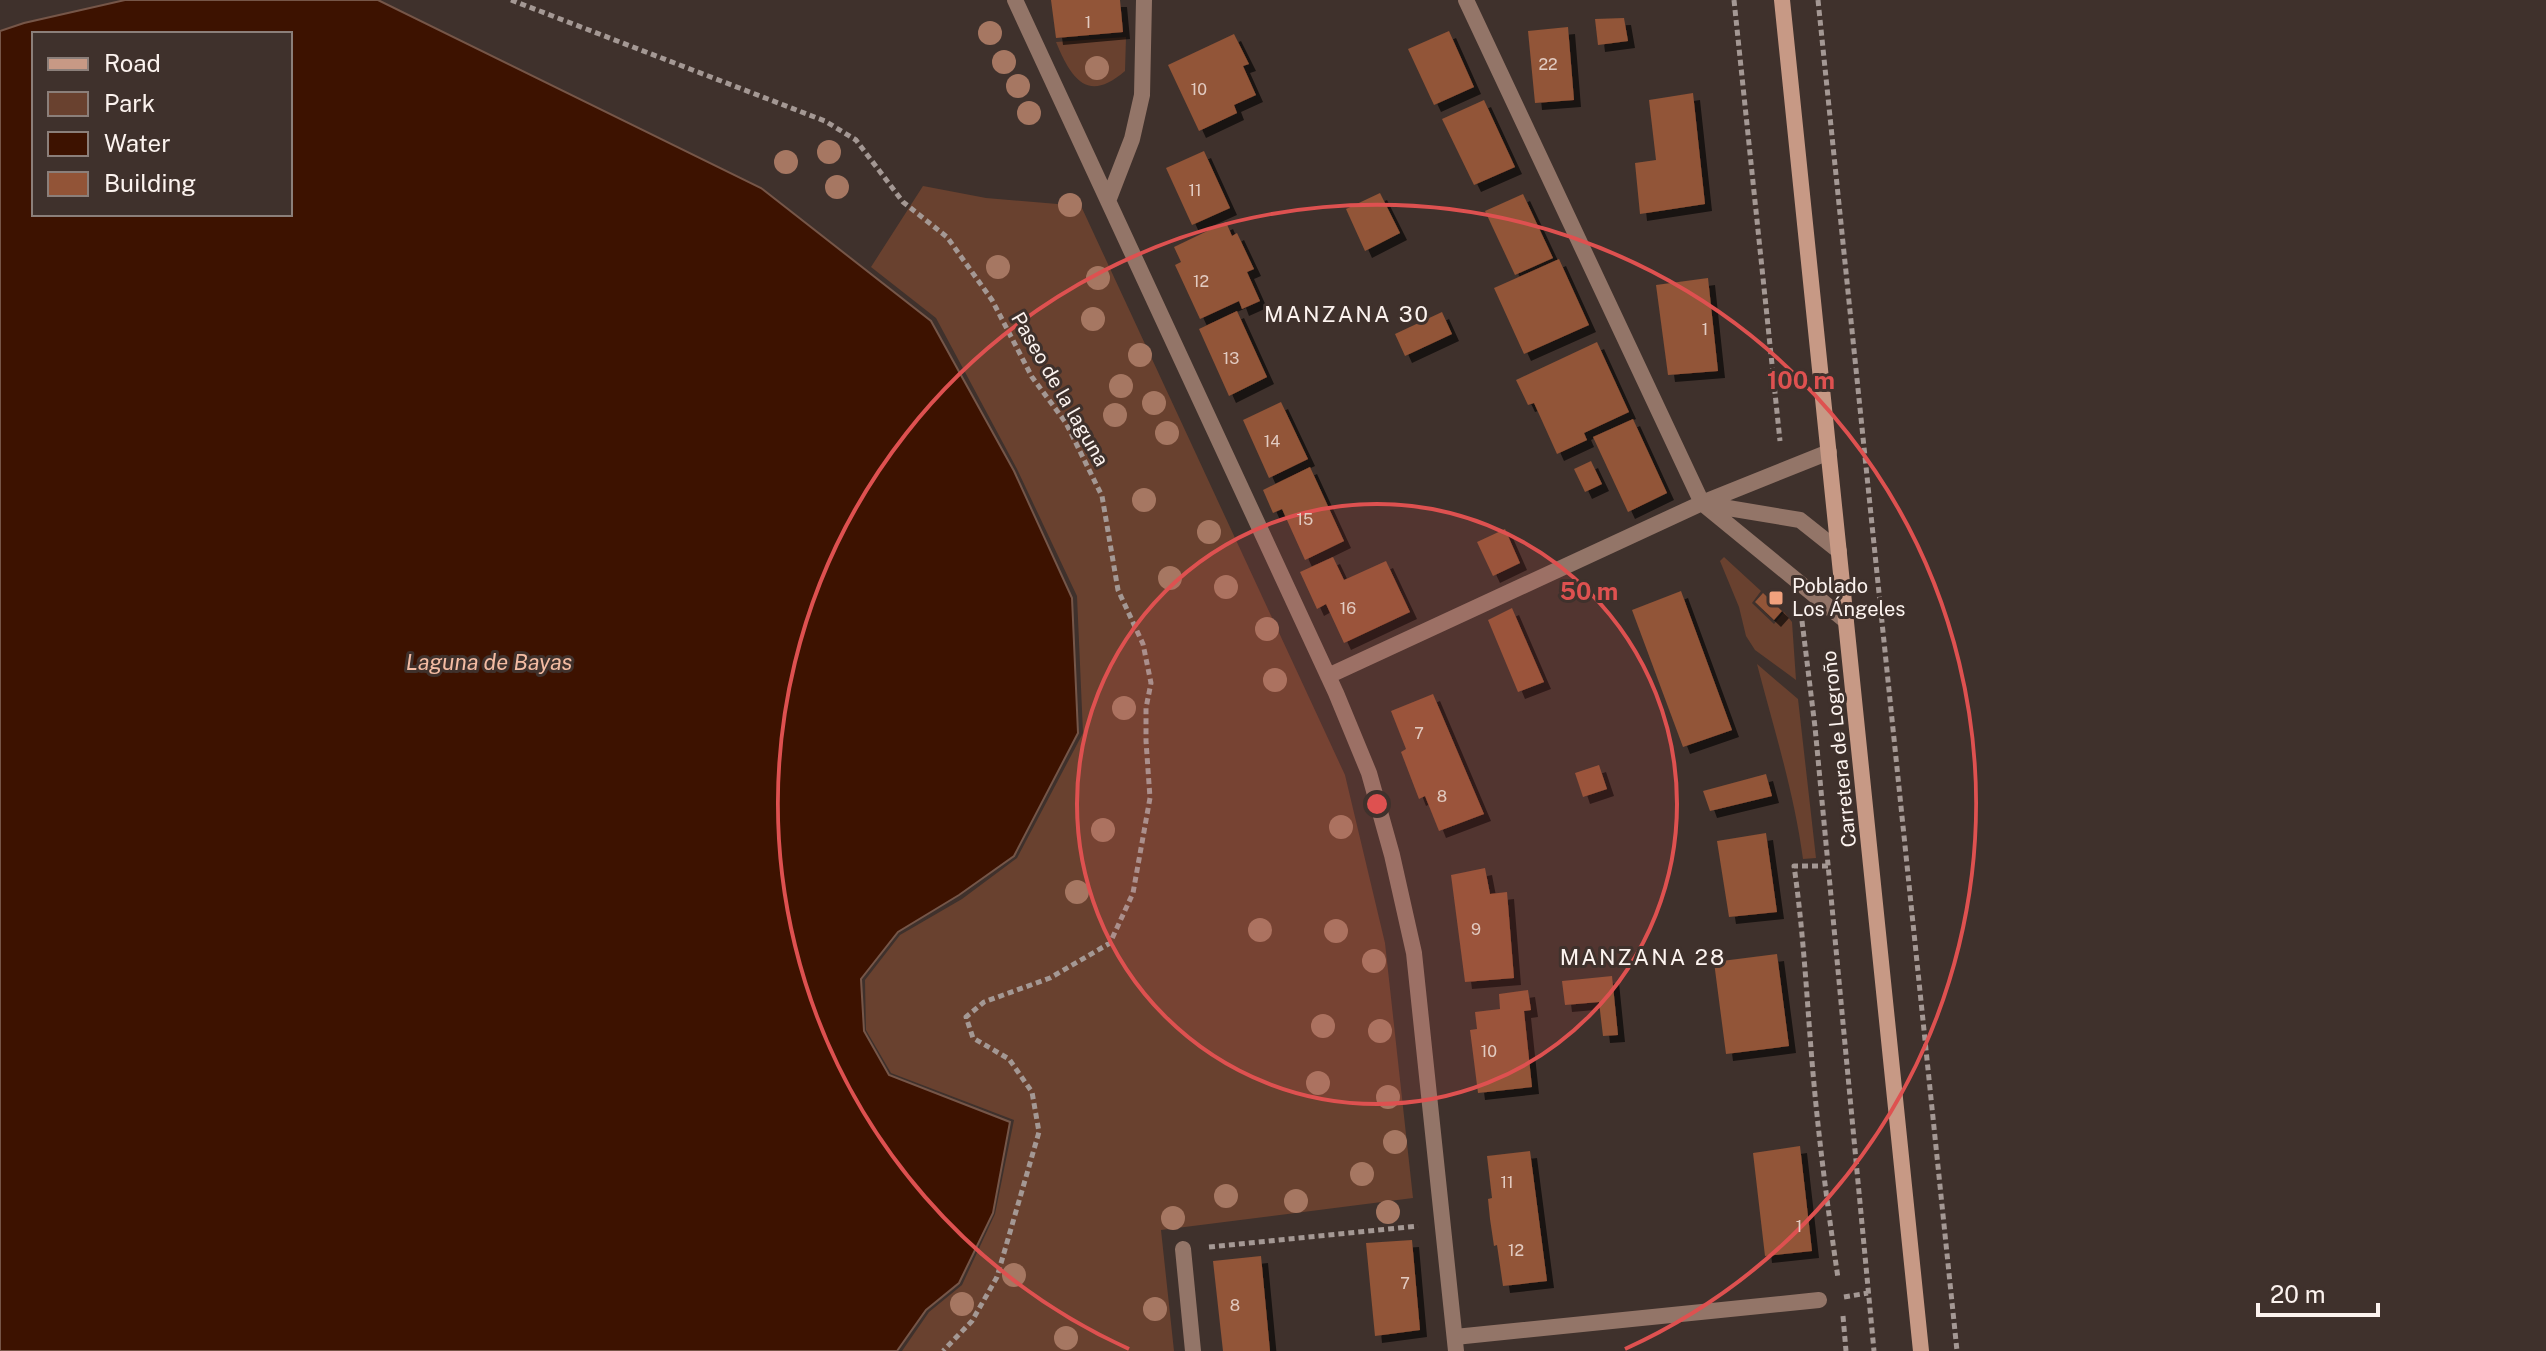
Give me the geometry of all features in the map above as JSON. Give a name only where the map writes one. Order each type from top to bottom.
[{"type":"main road","name":"Carretera de Logroño","points":[[1782,0],[1921,1351]]},
{"type":"street","points":[[1015,0],[1328,676],[1369,773],[1392,855],[1414,953],[1456,1344],[1819,1300]]},
{"type":"street","points":[[1108,201],[1132,139],[1142,95],[1144,0]]},
{"type":"street","points":[[1466,0],[1702,503],[1846,621]]},
{"type":"street","points":[[1328,676],[1702,503],[1829,452]]},
{"type":"street","points":[[1702,503],[1800,520],[1839,551]]},
{"type":"street","points":[[1183,1249],[1193,1351]]},
{"type":"path","name":"Paseo de la laguna","points":[[511,0],[825,121],[856,140],[903,202],[947,237],[983,287],[1032,377],[1066,423],[1102,496],[1118,590],[1143,644],[1151,683],[1146,708],[1150,798],[1133,893],[1110,943],[1050,978],[984,1002],[966,1017],[973,1038],[1009,1059],[1032,1092],[1039,1132],[997,1277],[972,1321],[943,1351]]},
{"type":"path","points":[[1734,0],[1784,470]]},
{"type":"path","points":[[1818,0],[1957,1351]]},
{"type":"path","points":[[1797,583],[1828,866],[1874,1351]]},
{"type":"path","points":[[1828,866],[1794,866],[1804,936],[1825,1196],[1839,1282]]},
{"type":"path","points":[[1183,1249],[1442,1223]]},
{"type":"path","points":[[1850,1296],[1868,1293]]},
{"type":"path","points":[[1841,1297],[1846,1351]]},
{"type":"green space","points":[[1126,37],[1125,71],[1112,81],[1090,86],[1074,76],[1056,42]]},
{"type":"green space","points":[[923,186],[986,198],[1081,206],[1345,775],[1385,943],[1413,1198],[1161,1230],[1174,1351],[902,1351],[929,1312],[962,1285],[995,1214],[1014,1120],[891,1073],[866,1030],[865,980],[900,935],[962,899],[1017,858],[1083,733],[1077,596],[1017,469],[936,318],[871,267]]},
{"type":"green space","points":[[1724,557],[1761,591],[1752,603],[1774,624],[1784,612],[1792,622],[1796,680],[1755,650],[1746,636],[1739,607],[1720,561]]},
{"type":"green space","points":[[1757,664],[1798,699],[1816,858],[1803,859],[1789,785]]},
{"type":"water","name":"Laguna de Bayas","points":[[125,0],[378,0],[761,188],[931,321],[1014,471],[1072,598],[1078,733],[1014,856],[959,895],[898,932],[861,979],[864,1031],[889,1075],[1010,1122],[993,1213],[959,1283],[926,1310],[897,1351],[0,1351],[0,31]]},
{"type":"building","points":[[1051,0],[1120,0],[1123,32],[1056,38]]},
{"type":"building","points":[[1624,18],[1628,41],[1598,45],[1595,19]]},
{"type":"building","points":[[1568,27],[1574,100],[1535,103],[1528,31]]},
{"type":"building","points":[[1449,31],[1474,87],[1434,105],[1408,49]]},
{"type":"building","points":[[1234,34],[1249,64],[1243,66],[1256,95],[1234,105],[1237,113],[1199,131],[1168,65]]},
{"type":"building","points":[[1693,93],[1705,204],[1640,214],[1635,163],[1656,160],[1649,100]]},
{"type":"building","points":[[1484,100],[1515,167],[1474,185],[1442,119]]},
{"type":"building","points":[[1204,151],[1230,208],[1192,225],[1166,168]]},
{"type":"building","points":[[1380,193],[1400,233],[1365,251],[1346,209]]},
{"type":"building","points":[[1523,194],[1553,258],[1515,275],[1485,211]]},
{"type":"building","points":[[1226,222],[1232,236],[1237,233],[1254,269],[1247,272],[1260,301],[1242,309],[1239,301],[1200,319],[1175,265],[1181,262],[1174,247]]},
{"type":"building","points":[[1559,259],[1589,325],[1524,354],[1494,288]]},
{"type":"building","points":[[1708,278],[1718,371],[1668,375],[1656,285]]},
{"type":"building","points":[[1237,311],[1267,377],[1229,396],[1199,329]]},
{"type":"building","points":[[1442,312],[1452,334],[1405,356],[1395,334]]},
{"type":"building","points":[[1597,342],[1629,412],[1584,433],[1587,440],[1557,454],[1534,403],[1528,405],[1516,380]]},
{"type":"building","points":[[1281,402],[1308,459],[1269,478],[1243,420]]},
{"type":"building","points":[[1633,419],[1667,493],[1628,512],[1593,437]]},
{"type":"building","points":[[1591,461],[1602,484],[1585,492],[1574,469]]},
{"type":"building","points":[[1310,467],[1344,541],[1305,560],[1282,509],[1273,513],[1263,490]]},
{"type":"building","points":[[1505,529],[1520,563],[1493,576],[1477,542]]},
{"type":"building","points":[[1333,557],[1344,580],[1386,561],[1410,612],[1344,643],[1326,604],[1317,609],[1300,572]]},
{"type":"building","points":[[1681,591],[1732,730],[1683,747],[1632,610]]},
{"type":"building","points":[[1763,593],[1782,611],[1774,620],[1755,602]]},
{"type":"building","points":[[1512,608],[1544,682],[1518,692],[1488,620]]},
{"type":"building","points":[[1433,694],[1484,814],[1439,831],[1425,796],[1419,799],[1401,752],[1406,749],[1391,711]]},
{"type":"building","points":[[1599,765],[1607,789],[1583,797],[1575,773]]},
{"type":"building","points":[[1766,774],[1772,796],[1710,811],[1703,791]]},
{"type":"building","points":[[1766,833],[1777,912],[1729,917],[1717,841]]},
{"type":"building","points":[[1485,868],[1490,894],[1507,892],[1514,978],[1465,982],[1451,875]]},
{"type":"building","points":[[1777,954],[1789,1046],[1726,1054],[1714,962]]},
{"type":"building","points":[[1612,976],[1618,1035],[1603,1036],[1599,1002],[1565,1005],[1562,981]]},
{"type":"building","points":[[1528,990],[1531,1010],[1524,1011],[1532,1087],[1478,1093],[1470,1030],[1477,1029],[1475,1012],[1500,1009],[1499,994]]},
{"type":"building","points":[[1800,1146],[1812,1251],[1765,1256],[1753,1153]]},
{"type":"building","points":[[1530,1151],[1547,1281],[1503,1286],[1490,1219],[1488,1199],[1492,1198],[1487,1156]]},
{"type":"building","points":[[1412,1240],[1420,1330],[1375,1336],[1366,1243]]},
{"type":"building","points":[[1261,1256],[1270,1351],[1223,1351],[1213,1261]]},
{"type":"place","name":"Poblado Los Ángeles","points":[[1776,598]]},
{"type":"district","name":"MANZANA 30","points":[[1347,314]]},
{"type":"district","name":"MANZANA 28","points":[[1643,957]]}]
